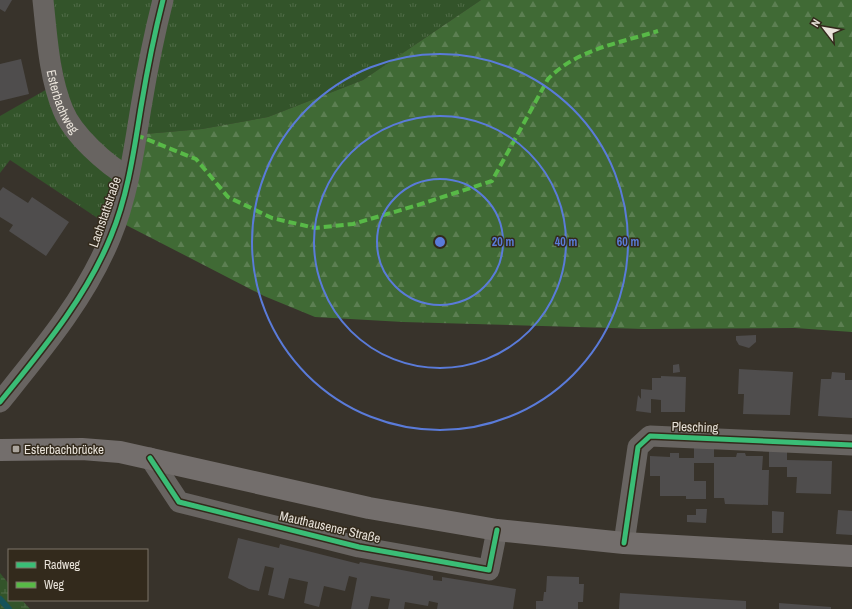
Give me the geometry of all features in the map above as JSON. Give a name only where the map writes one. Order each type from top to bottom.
[{"type":"main road","points":[[0,450],[82,449],[120,452],[369,508],[497,530],[624,543],[852,556]]},
{"type":"street","name":"Esterbachweg","points":[[43,0],[50,62],[56,88],[64,112],[77,131],[95,150],[113,168],[128,177]]},
{"type":"street","name":"Lachstattstraße","points":[[0,402],[60,326],[92,274],[111,236],[128,177],[145,80],[163,0]]},
{"type":"street","name":"Plesching","points":[[624,543],[638,447],[650,436],[852,445]]},
{"type":"street","name":"Mauthausener Straße","points":[[150,458],[179,502],[359,547],[489,570],[497,530]]},
{"type":"green space","points":[[48,0],[154,0],[122,166],[72,119]]},
{"type":"green space","points":[[172,0],[481,0],[363,80],[268,117],[202,129],[145,134]]},
{"type":"green space","points":[[481,0],[852,0],[852,332],[795,328],[644,329],[403,322],[315,317],[264,296],[124,224],[145,134],[202,129],[268,117],[363,80]]},
{"type":"green space","points":[[49,88],[114,179],[117,187],[105,223],[10,160],[0,173],[0,116]]},
{"type":"green space","points":[[0,573],[8,583],[8,601],[23,601],[30,609],[0,609]]},
{"type":"building","points":[[0,0],[12,0],[5,12],[0,9]]},
{"type":"building","points":[[21,59],[29,94],[0,101],[0,64]]},
{"type":"building","points":[[3,187],[28,203],[32,197],[69,222],[46,256],[9,231],[13,225],[0,217],[0,191]]},
{"type":"building","points":[[756,335],[756,342],[749,348],[739,345],[736,340],[736,336]]},
{"type":"building","points":[[679,364],[680,372],[673,373],[673,365]]},
{"type":"building","points":[[739,369],[793,372],[790,415],[743,414],[744,394],[738,394]]},
{"type":"building","points":[[832,372],[845,373],[845,380],[852,380],[852,418],[818,416],[821,379],[831,379]]},
{"type":"building","points":[[661,376],[686,377],[685,412],[661,412],[661,400],[651,399],[651,413],[636,411],[638,395],[641,399],[641,389],[652,390],[652,378],[661,378]]},
{"type":"building","points":[[694,445],[714,445],[714,457],[736,457],[737,453],[745,453],[746,456],[763,456],[762,470],[769,470],[768,505],[725,504],[724,498],[714,498],[714,463],[694,463],[694,481],[706,481],[706,499],[686,499],[686,496],[660,496],[660,476],[650,476],[650,456],[670,457],[670,453],[679,453],[679,458],[694,458]]},
{"type":"building","points":[[769,447],[787,447],[787,460],[832,461],[831,494],[796,493],[797,477],[787,477],[787,467],[769,467]]},
{"type":"building","points":[[696,509],[707,509],[706,523],[687,522],[687,515],[696,515]]},
{"type":"building","points":[[838,510],[852,511],[852,535],[836,534]]},
{"type":"building","points":[[772,511],[784,512],[783,533],[772,533]]},
{"type":"building","points":[[238,538],[279,548],[280,544],[359,564],[360,562],[433,576],[433,580],[442,581],[442,577],[516,589],[513,609],[437,609],[438,603],[429,601],[428,606],[405,602],[404,609],[388,609],[390,599],[371,596],[368,609],[351,609],[357,578],[349,576],[345,591],[324,586],[319,607],[304,603],[308,582],[289,578],[284,599],[268,595],[274,568],[265,566],[259,591],[249,589],[228,578]]},
{"type":"building","points":[[547,576],[579,577],[579,584],[584,584],[583,602],[578,602],[578,609],[536,609],[536,601],[543,601],[544,592],[546,592]]},
{"type":"building","points":[[620,593],[746,601],[746,609],[619,609]]},
{"type":"building","points":[[779,603],[831,607],[831,609],[779,609]]},
{"type":"waterway","points":[[0,599],[9,609]]},
{"type":"marked path","points":[[136,135],[196,159],[228,197],[272,218],[315,228],[353,224],[492,181],[548,79],[559,69],[600,48],[658,31]]},
{"type":"cycle path","points":[[0,402],[62,323],[89,281],[111,236],[122,205],[130,172],[148,67],[163,0]]},
{"type":"cycle path","points":[[624,543],[638,447],[650,436],[852,445]]},
{"type":"cycle path","points":[[150,458],[179,502],[359,547],[489,570],[497,530]]},
{"type":"place","name":"Esterbachbrücke","points":[[16,449]]}]
